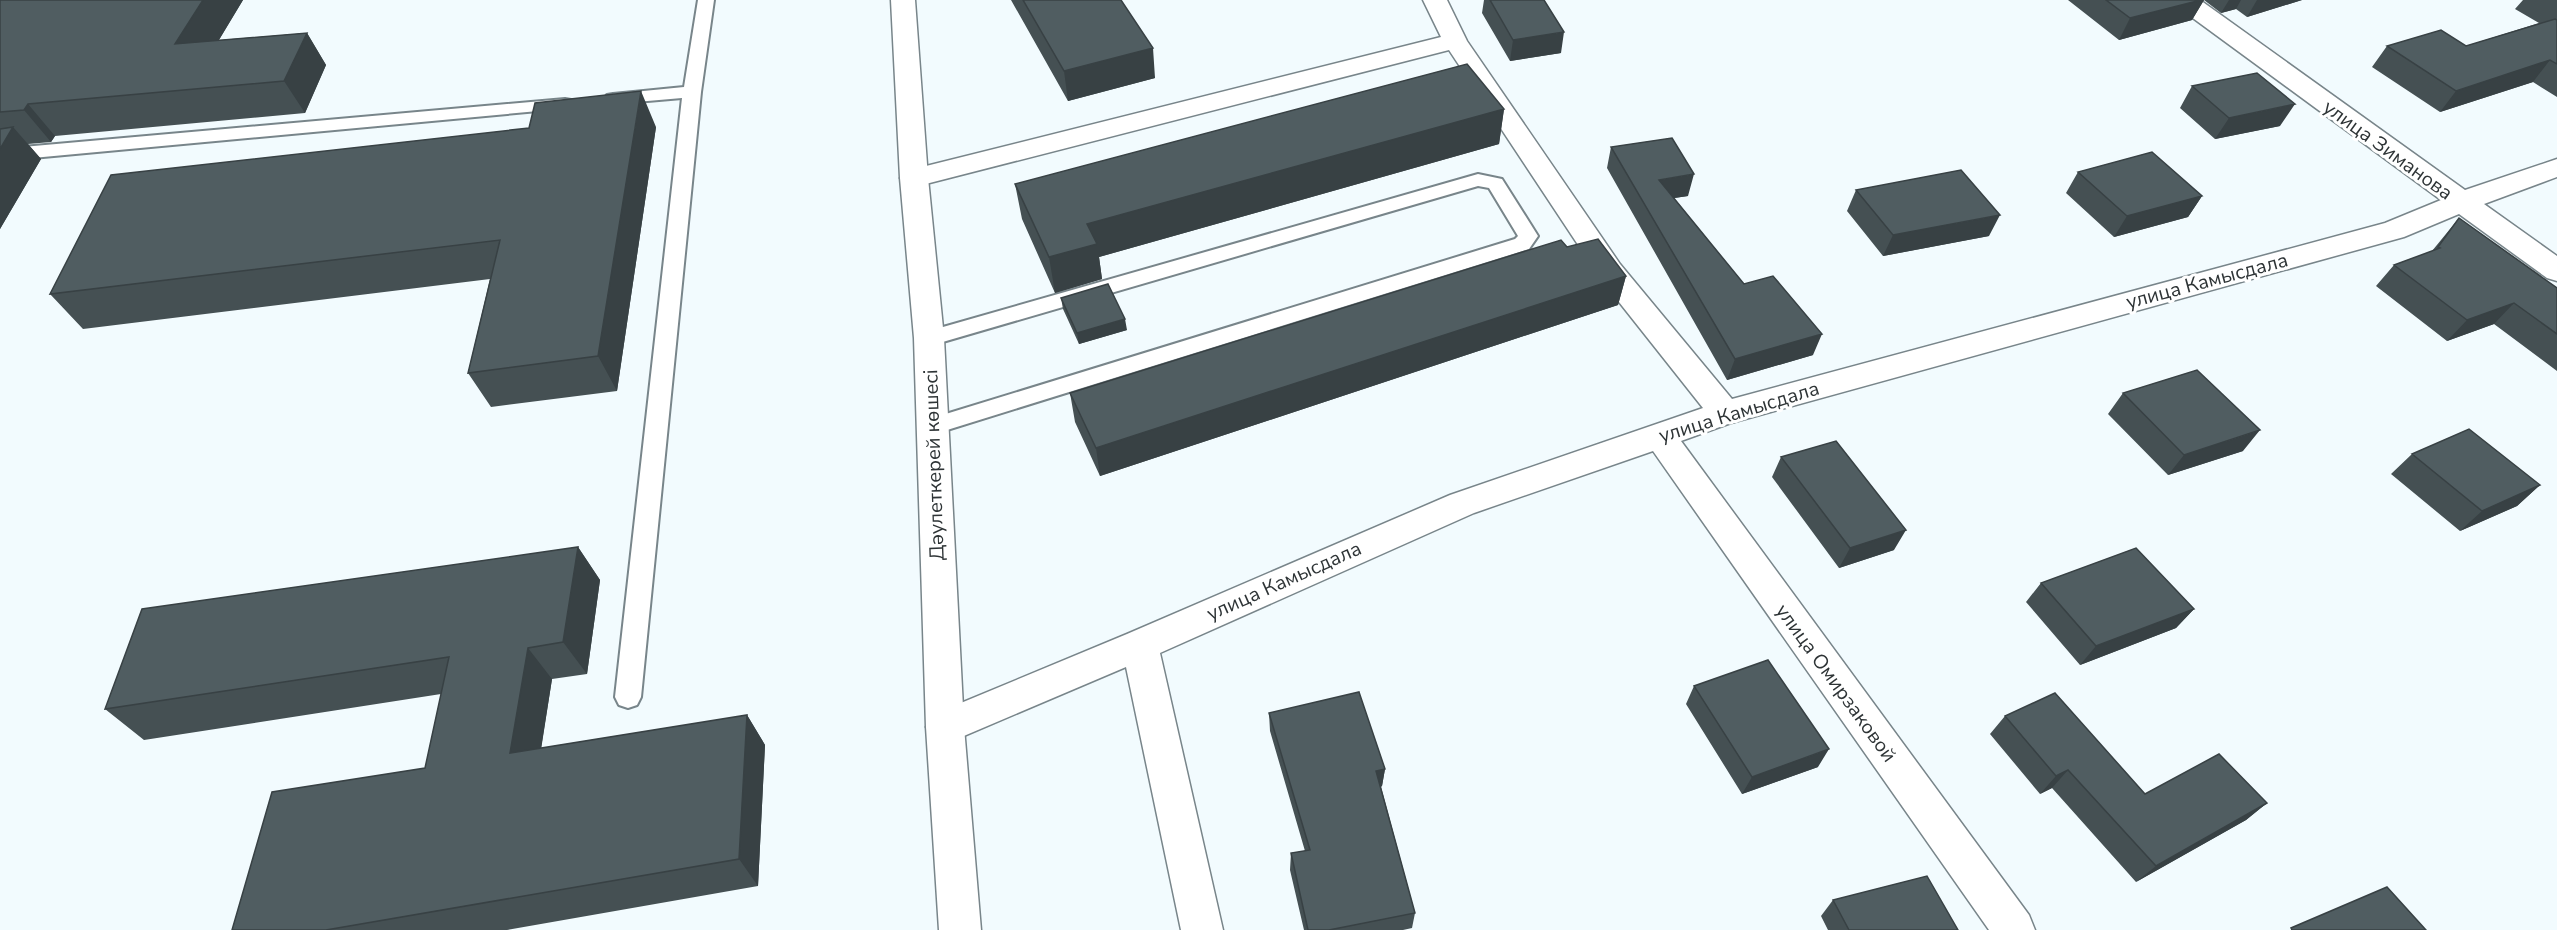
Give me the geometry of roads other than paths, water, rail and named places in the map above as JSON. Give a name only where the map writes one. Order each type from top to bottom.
[{"type":"street","name":"Дәулеткерей көшесі","points":[[903,0],[914,178],[929,338],[945,727],[960,930]]},
{"type":"street","points":[[1435,0],[1455,41],[1610,271],[1725,413]]},
{"type":"street","name":"улица Зиманова","points":[[2184,0],[2557,271]]},
{"type":"street","points":[[914,178],[1455,41]]},
{"type":"street","name":"улица Камысдала","points":[[945,727],[1140,645],[1462,504],[1659,435],[1725,413],[2394,230],[2460,202],[2557,168]]},
{"type":"street","name":"улица Омирзаковой","points":[[1659,435],[2014,930]]},
{"type":"street","points":[[1140,645],[1203,930]]},
{"type":"lane","points":[[628,697],[692,92],[706,0]]},
{"type":"lane","points":[[0,155],[692,92]]},
{"type":"lane","points":[[929,338],[1478,180],[1495,183],[1528,236],[1522,244],[931,428]]}]
